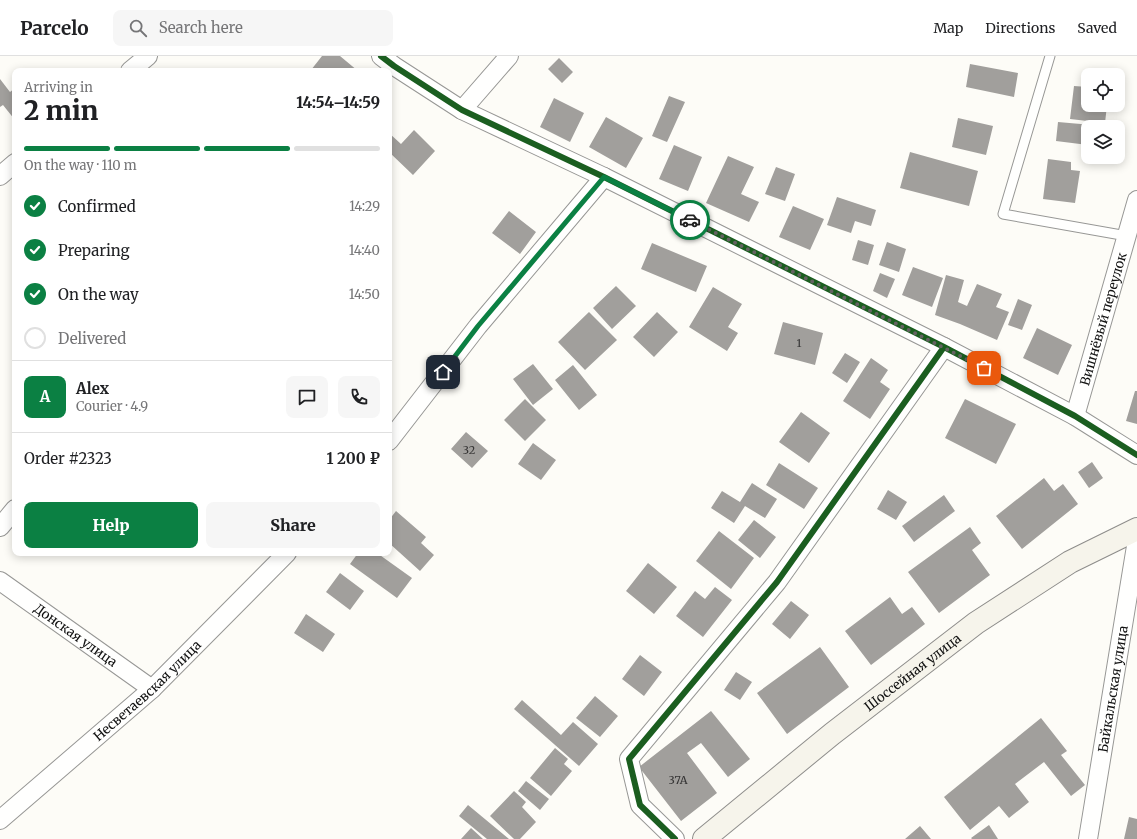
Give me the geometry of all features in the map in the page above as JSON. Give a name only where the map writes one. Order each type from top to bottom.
[{"type":"street","points":[[134,68],[148,56]]},
{"type":"street","points":[[462,110],[509,56]]},
{"type":"street","points":[[388,64],[462,110],[604,177],[944,347],[1075,416],[1137,455]]},
{"type":"street","points":[[392,437],[478,326],[604,177]]},
{"type":"street","name":"Вишнёвый переулок","points":[[1075,416],[1137,200]]},
{"type":"street","points":[[675,839],[640,805],[630,759],[777,582],[944,347]]},
{"type":"street","points":[[0,527],[12,513]]},
{"type":"street","name":"Шоссейная улица","points":[[704,839],[832,734],[976,623],[1070,562],[1137,529]]},
{"type":"street","name":"Байкальская улица","points":[[1088,839],[1137,540]]},
{"type":"street","name":"Несветаевская улица","points":[[0,820],[152,689],[283,556]]},
{"type":"street","name":"Донская улица","points":[[0,581],[152,689]]},
{"type":"lane","points":[[1050,56],[1003,214],[1127,236]]},
{"type":"building","points":[[322,56],[340,56],[354,68],[313,68]]},
{"type":"building","points":[[559,58],[573,72],[562,83],[548,69]]},
{"type":"building","points":[[970,64],[1018,73],[1014,97],[966,87]]},
{"type":"building","points":[[0,79],[10,92],[12,90],[12,116],[3,105],[0,107]]},
{"type":"building","points":[[1074,86],[1081,86],[1081,112],[1106,112],[1105,120],[1070,119]]},
{"type":"building","points":[[669,96],[685,102],[667,142],[652,136]]},
{"type":"building","points":[[554,98],[584,113],[570,142],[540,127]]},
{"type":"building","points":[[606,117],[643,138],[626,168],[589,147]]},
{"type":"building","points":[[958,118],[993,126],[986,155],[952,147]]},
{"type":"building","points":[[1058,122],[1081,124],[1081,144],[1056,141]]},
{"type":"building","points":[[414,130],[435,151],[413,175],[392,155],[392,136],[401,144]]},
{"type":"building","points":[[674,145],[702,157],[688,191],[659,179]]},
{"type":"building","points":[[910,152],[978,171],[969,206],[900,188]]},
{"type":"building","points":[[728,156],[754,167],[741,194],[759,202],[749,222],[706,203]]},
{"type":"building","points":[[1048,159],[1071,162],[1071,170],[1080,171],[1075,203],[1043,199]]},
{"type":"building","points":[[776,167],[795,174],[785,201],[765,194]]},
{"type":"building","points":[[837,197],[876,210],[871,226],[855,221],[851,233],[827,225]]},
{"type":"building","points":[[793,206],[824,219],[810,250],[779,237]]},
{"type":"building","points":[[509,211],[536,232],[520,254],[492,233]]},
{"type":"building","points":[[858,240],[874,245],[868,265],[852,260]]},
{"type":"building","points":[[887,242],[906,249],[899,272],[879,265]]},
{"type":"building","points":[[652,243],[707,266],[696,292],[641,269]]},
{"type":"building","points":[[913,267],[943,278],[932,307],[902,295]]},
{"type":"building","points":[[880,273],[895,279],[887,298],[873,291]]},
{"type":"building","points":[[946,275],[964,280],[958,302],[967,306],[977,284],[1002,294],[996,307],[1009,312],[997,340],[935,315]]},
{"type":"building","points":[[616,286],[636,306],[612,329],[593,308]]},
{"type":"building","points":[[713,287],[742,304],[728,327],[738,333],[727,351],[689,327]]},
{"type":"building","points":[[1018,299],[1032,305],[1022,330],[1008,325]]},
{"type":"building","points":[[589,312],[617,340],[585,370],[558,342]]},
{"type":"building","points":[[657,312],[678,332],[654,357],[633,337]]},
{"type":"building","points":[[783,322],[823,333],[815,365],[774,354]]},
{"type":"building","points":[[1037,328],[1072,345],[1058,375],[1023,358]]},
{"type":"building","points":[[845,353],[860,362],[847,383],[832,373]]},
{"type":"building","points":[[871,358],[888,370],[880,382],[890,389],[870,419],[843,401]]},
{"type":"building","points":[[533,364],[553,389],[533,405],[513,379]]},
{"type":"building","points":[[573,365],[597,395],[579,410],[555,380]]},
{"type":"building","points":[[1135,391],[1137,391],[1137,424],[1126,421]]},
{"type":"building","points":[[525,399],[546,420],[525,441],[504,420]]},
{"type":"building","points":[[965,399],[1016,424],[996,464],[945,438]]},
{"type":"building","points":[[801,412],[830,433],[809,463],[779,442]]},
{"type":"building","points":[[466,432],[488,451],[472,468],[451,449]]},
{"type":"building","points":[[533,443],[556,460],[541,480],[518,464]]},
{"type":"building","points":[[1092,462],[1103,478],[1089,488],[1078,472]]},
{"type":"building","points":[[779,463],[818,488],[804,509],[766,485]]},
{"type":"building","points":[[1044,478],[1054,491],[1063,484],[1078,504],[1022,549],[996,516]]},
{"type":"building","points":[[752,483],[777,499],[765,518],[745,506],[734,523],[711,508],[722,491],[740,502]]},
{"type":"building","points":[[888,490],[907,502],[896,520],[877,509]]},
{"type":"building","points":[[944,495],[955,511],[914,542],[902,526]]},
{"type":"building","points":[[396,511],[426,537],[421,543],[434,555],[420,571],[392,546],[392,516]]},
{"type":"building","points":[[754,520],[776,537],[760,558],[738,540]]},
{"type":"building","points":[[970,527],[981,543],[972,550],[990,575],[939,613],[908,572]]},
{"type":"building","points":[[719,531],[754,558],[731,589],[696,561]]},
{"type":"building","points":[[356,556],[381,556],[412,578],[397,598],[350,564]]},
{"type":"building","points":[[648,563],[677,587],[654,614],[626,591]]},
{"type":"building","points":[[340,573],[364,591],[350,610],[326,592]]},
{"type":"building","points":[[715,587],[732,600],[703,637],[676,616],[695,591],[705,599]]},
{"type":"building","points":[[890,597],[902,614],[912,607],[925,624],[871,665],[845,631]]},
{"type":"building","points":[[791,601],[809,615],[790,639],[772,624]]},
{"type":"building","points":[[306,614],[335,634],[323,652],[294,633]]},
{"type":"building","points":[[820,647],[849,687],[787,734],[757,693]]},
{"type":"building","points":[[640,655],[662,672],[644,696],[622,679]]},
{"type":"building","points":[[736,672],[752,682],[740,700],[724,690]]},
{"type":"building","points":[[595,696],[618,716],[600,737],[576,718]]},
{"type":"building","points":[[522,700],[561,735],[573,722],[598,744],[579,766],[514,709]]},
{"type":"building","points":[[711,711],[750,759],[728,777],[701,743],[687,753],[717,793],[681,821],[639,767]]},
{"type":"building","points":[[1041,718],[1067,751],[1061,755],[1085,785],[1071,796],[1044,762],[1015,784],[1029,802],[1009,818],[999,806],[970,830],[944,797]]},
{"type":"building","points":[[555,748],[568,759],[564,764],[572,771],[551,796],[530,778]]},
{"type":"building","points":[[526,781],[549,799],[540,810],[518,791]]},
{"type":"building","points":[[514,791],[526,802],[522,807],[536,822],[520,839],[514,839],[490,816]]},
{"type":"building","points":[[468,805],[509,839],[487,839],[459,816]]},
{"type":"building","points":[[1129,817],[1137,819],[1137,839],[1124,839]]},
{"type":"building","points":[[989,825],[998,839],[971,838]]},
{"type":"building","points":[[920,826],[931,839],[905,839]]},
{"type":"building","points":[[471,828],[483,839],[461,839]]},
{"type":"cycle path","points":[[381,56],[462,110],[604,177],[944,347],[1075,416],[1137,455]]},
{"type":"cycle path","points":[[675,839],[640,805],[629,759],[777,582],[944,347]]},
{"type":"way so far","points":[[690,220],[984,368]]},
{"type":"route","points":[[443,372],[478,326],[604,177],[690,220]]}]
